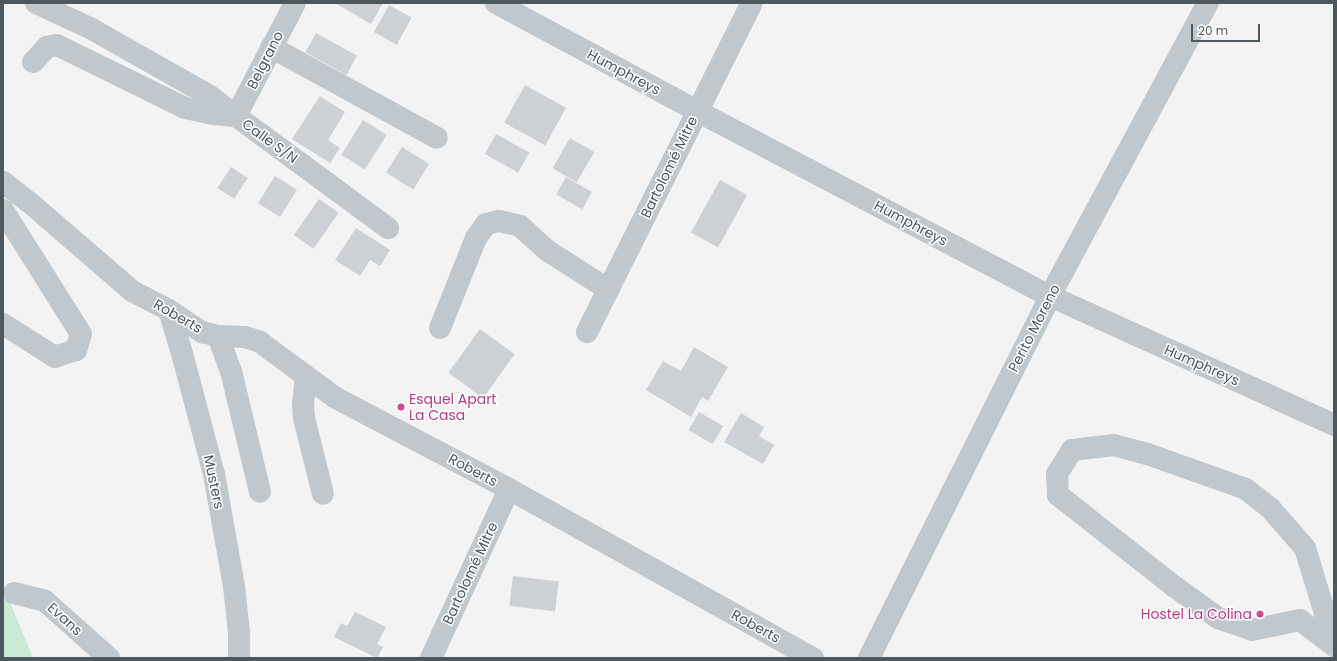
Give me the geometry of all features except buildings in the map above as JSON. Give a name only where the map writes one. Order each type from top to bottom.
[{"type":"street","points":[[36,3],[90,28],[210,96],[236,116]]},
{"type":"street","name":"Belgrano","points":[[236,116],[294,3]]},
{"type":"street","name":"Humphreys","points":[[496,3],[697,111],[1050,296],[1334,425]]},
{"type":"street","name":"Bartolomé Mitre","points":[[587,332],[752,3]]},
{"type":"street","name":"Perito Moreno","points":[[869,658],[1050,296],[1208,3]]},
{"type":"street","name":"Calle S/N","points":[[33,62],[47,47],[57,45],[185,108],[214,114],[236,116],[388,228]]},
{"type":"street","points":[[271,47],[437,138]]},
{"type":"street","name":"Roberts","points":[[3,182],[29,202],[132,290],[169,310],[202,332],[218,336],[245,337],[260,342],[336,398],[509,489],[813,658]]},
{"type":"street","points":[[3,210],[81,334],[76,350],[55,357],[3,324]]},
{"type":"street","points":[[440,328],[476,238],[486,224],[499,221],[520,226],[548,251],[609,290]]},
{"type":"street","name":"Musters","points":[[169,310],[214,474],[234,586],[239,632],[239,658]]},
{"type":"street","points":[[218,336],[231,371],[260,492]]},
{"type":"street","points":[[306,376],[303,404],[304,418],[322,494]]},
{"type":"street","points":[[1114,445],[1147,454],[1246,489],[1270,508],[1305,548],[1334,645],[1300,620],[1252,630],[1218,618],[1181,591],[1058,495],[1057,474],[1072,450],[1114,445]]},
{"type":"street","name":"Bartolomé Mitre","points":[[431,658],[509,489]]},
{"type":"street","name":"Evans","points":[[14,592],[45,601],[109,658]]},
{"type":"green space","points":[[3,585],[33,658],[3,658]]},
{"type":"place","name":"Esquel Apart La Casa","points":[[401,407]]},
{"type":"place","name":"Hostel La Colina","points":[[1260,614]]}]
